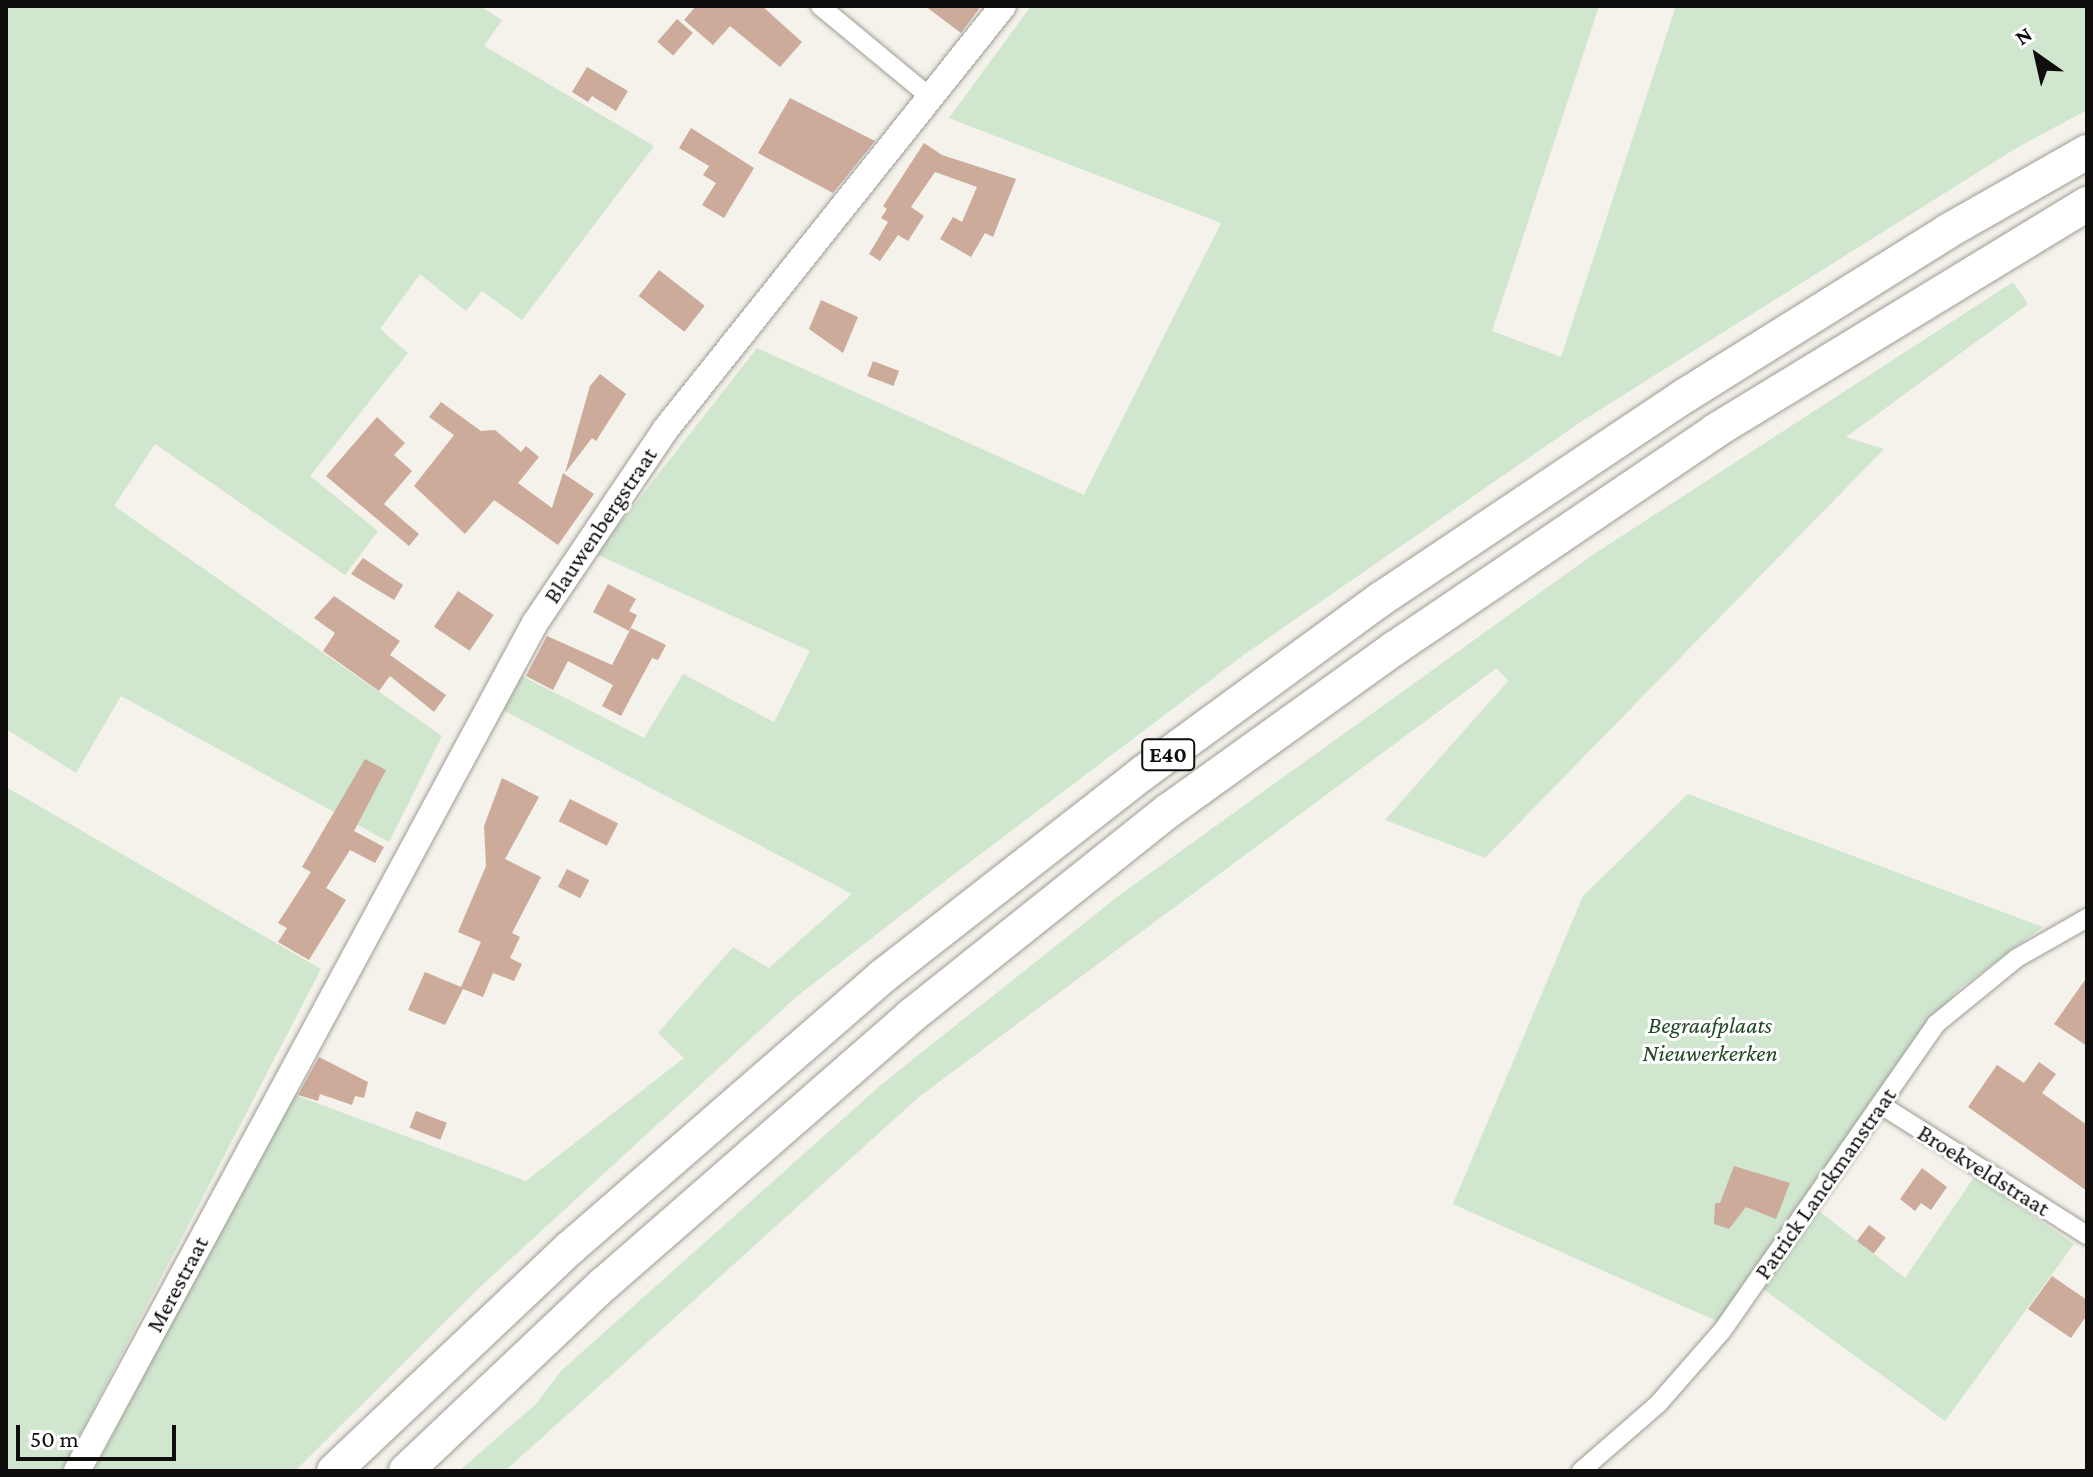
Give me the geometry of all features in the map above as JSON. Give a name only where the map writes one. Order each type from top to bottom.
[{"type":"highway","name":"E40","points":[[334,1471],[570,1248],[883,976],[1143,773],[1381,599],[1686,395],[1948,231],[2087,152]]},
{"type":"highway","name":"E40","points":[[406,1471],[604,1284],[899,1026],[1168,811],[1395,648],[1715,431],[2087,204]]},
{"type":"street","points":[[820,6],[930,97]]},
{"type":"street","name":"Blauwenbergstraat","points":[[278,1098],[485,707],[599,523],[665,430],[1003,6]]},
{"type":"street","name":"Patrick Lanckmanstraat","points":[[1581,1471],[1658,1404],[1722,1331],[1936,1024],[1964,996],[2087,918]]},
{"type":"street","name":"Merestraat","points":[[77,1471],[278,1098]]},
{"type":"street","name":"Broekveldstraat","points":[[1881,1105],[2087,1235]]},
{"type":"green space","points":[[6,6],[480,6],[502,20],[484,46],[654,146],[522,320],[482,291],[466,311],[420,274],[380,329],[408,353],[310,476],[378,531],[345,575],[155,444],[114,506],[442,736],[389,842],[121,696],[76,773],[6,729]]},
{"type":"green space","points":[[1031,6],[1599,6],[1492,331],[1561,357],[1676,6],[2087,6],[2087,110],[2018,147],[1582,421],[1245,654],[949,878],[796,997],[479,1288],[295,1471],[94,1471],[290,1093],[526,1181],[684,1058],[658,1033],[733,947],[769,968],[852,894],[503,710],[522,676],[644,738],[683,674],[774,722],[810,651],[596,554],[757,348],[1084,495],[1221,223],[949,118]]},
{"type":"green space","points":[[2013,282],[2028,304],[1846,437],[1884,449],[1485,858],[1385,820],[1508,681],[1497,668],[920,1096],[505,1471],[459,1471],[536,1404],[561,1371],[882,1084],[1121,894],[1591,556]]},
{"type":"green space","points":[[6,787],[321,969],[61,1471],[6,1471]]},
{"type":"green space","name":"Begraafplaats Nieuwerkerken","points":[[1688,794],[2043,927],[1960,988],[1930,1021],[1721,1323],[1453,1204],[1583,896]]},
{"type":"green space","points":[[1975,1176],[2074,1244],[1945,1421],[1763,1289],[1815,1208],[1905,1278]]},
{"type":"building","points":[[696,6],[762,6],[802,42],[780,67],[730,26],[713,45],[684,20]]},
{"type":"building","points":[[925,6],[981,6],[961,33]]},
{"type":"building","points":[[677,19],[693,33],[673,55],[657,42]]},
{"type":"building","points":[[587,67],[628,91],[616,111],[592,96],[588,102],[572,92]]},
{"type":"building","points":[[790,98],[875,141],[833,193],[758,153]]},
{"type":"building","points":[[691,128],[754,168],[724,218],[702,205],[716,183],[703,175],[709,166],[679,148]]},
{"type":"building","points":[[924,143],[942,155],[1016,179],[993,237],[985,233],[971,257],[940,239],[953,217],[962,222],[977,187],[935,172],[911,207],[924,216],[908,241],[898,235],[880,261],[869,254],[888,222],[881,218],[887,209],[883,206]]},
{"type":"building","points":[[659,270],[705,306],[684,332],[639,296]]},
{"type":"building","points":[[821,300],[858,317],[843,353],[809,329]]},
{"type":"building","points":[[873,361],[899,371],[893,386],[867,376]]},
{"type":"building","points":[[600,374],[626,394],[596,441],[592,438],[565,473],[590,386]]},
{"type":"building","points":[[441,402],[481,431],[495,430],[521,452],[526,446],[539,457],[518,483],[552,508],[563,473],[594,494],[558,545],[494,500],[465,534],[414,486],[454,435],[429,417]]},
{"type":"building","points":[[377,417],[405,443],[394,455],[412,471],[384,504],[419,534],[409,546],[326,476]]},
{"type":"building","points":[[363,558],[403,585],[394,600],[351,574]]},
{"type":"building","points":[[608,584],[636,599],[629,611],[637,615],[629,631],[593,612]]},
{"type":"building","points":[[458,591],[494,615],[470,651],[434,627]]},
{"type":"building","points":[[334,596],[400,641],[390,655],[446,695],[434,712],[390,676],[379,691],[323,651],[335,633],[314,618]]},
{"type":"building","points":[[631,628],[666,645],[658,660],[652,658],[621,716],[602,706],[613,685],[568,661],[553,690],[526,676],[547,636],[612,665]]},
{"type":"building","points":[[365,759],[386,770],[354,831],[384,847],[375,863],[350,850],[326,888],[346,900],[309,960],[278,942],[287,928],[278,923],[311,872],[302,867]]},
{"type":"building","points":[[502,778],[539,797],[505,859],[541,877],[512,933],[520,937],[510,958],[522,964],[514,981],[493,973],[483,997],[463,989],[445,1025],[408,1010],[425,972],[461,987],[481,942],[458,932],[486,866],[484,826]]},
{"type":"building","points":[[570,799],[618,824],[607,846],[559,821]]},
{"type":"building","points":[[567,869],[589,880],[580,898],[558,887]]},
{"type":"building","points":[[2087,977],[2087,1046],[2054,1024]]},
{"type":"building","points":[[319,1057],[368,1082],[364,1098],[355,1096],[352,1105],[320,1094],[318,1101],[298,1095]]},
{"type":"building","points":[[2039,1062],[2056,1074],[2042,1093],[2087,1125],[2087,1191],[1968,1107],[1997,1065],[2024,1083]]},
{"type":"building","points":[[416,1111],[447,1123],[440,1140],[410,1128]]},
{"type":"building","points":[[1734,1166],[1790,1183],[1776,1219],[1746,1207],[1729,1229],[1714,1224],[1715,1203],[1720,1203]]},
{"type":"building","points":[[1922,1168],[1947,1187],[1931,1210],[1921,1203],[1915,1211],[1900,1199]]},
{"type":"building","points":[[1869,1225],[1886,1238],[1874,1254],[1857,1241]]},
{"type":"building","points":[[2052,1276],[2087,1300],[2087,1315],[2071,1338],[2028,1309]]}]
